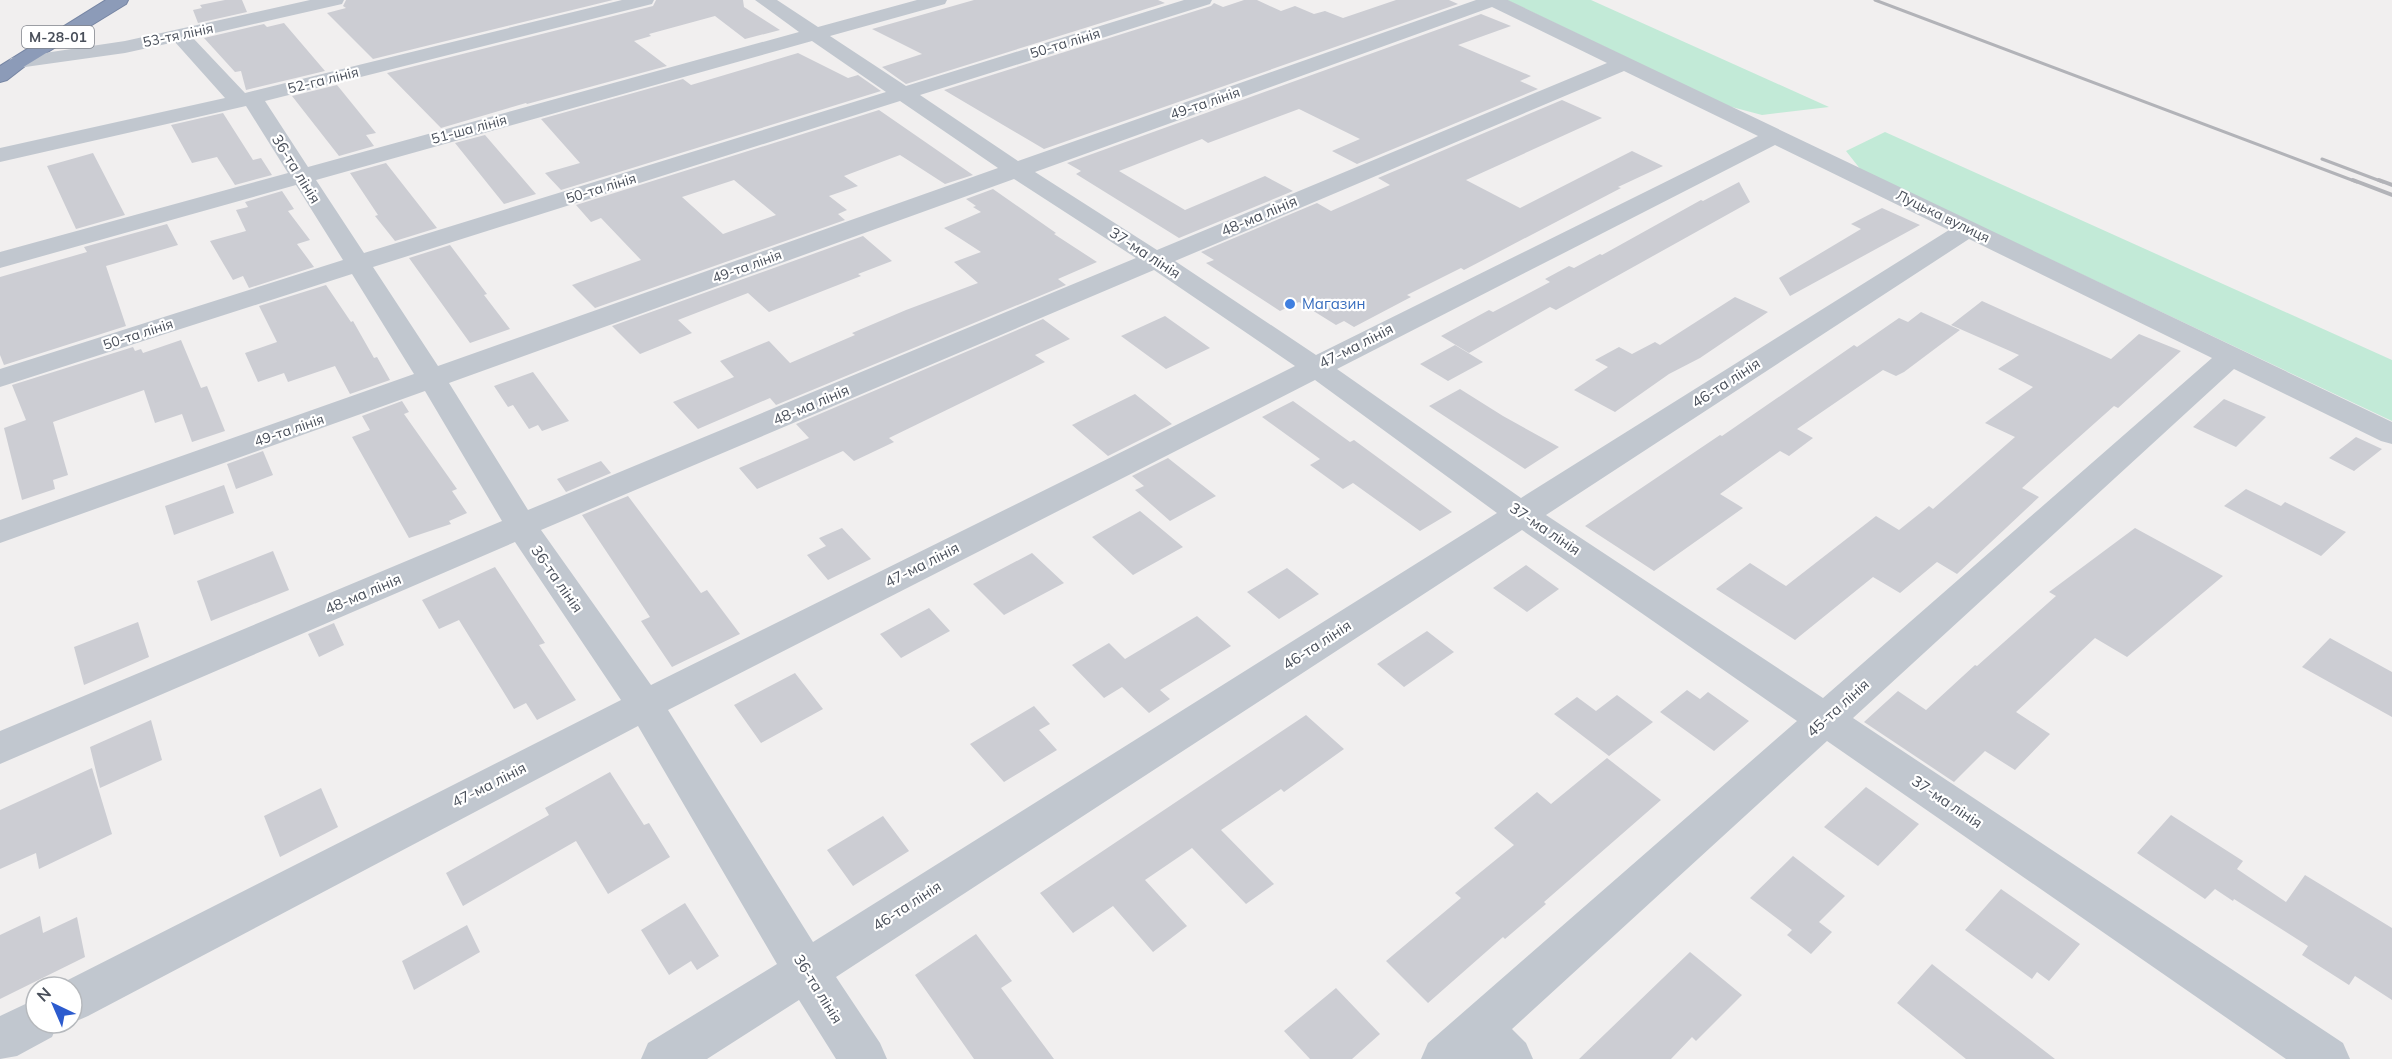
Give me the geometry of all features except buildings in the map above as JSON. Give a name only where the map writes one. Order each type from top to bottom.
[{"type":"highway","name":"М-28-01","points":[[0,76],[18,62],[119,0]]},
{"type":"street","name":"53-тя лінія","points":[[18,62],[125,47],[335,0]]},
{"type":"street","name":"52-га лінія","points":[[0,155],[246,100],[645,0]]},
{"type":"street","name":"37-ма лінія","points":[[764,0],[1315,367],[1521,514],[2326,1059]]},
{"type":"street","name":"51-ша лінія","points":[[0,260],[938,0]]},
{"type":"street","name":"50-та лінія","points":[[0,378],[1203,0]]},
{"type":"street","name":"Луцька вулиця","points":[[1493,0],[2392,434]]},
{"type":"street","name":"49-та лінія","points":[[0,532],[1493,0]]},
{"type":"street","name":"36-та лінія","points":[[180,35],[246,100],[299,176],[432,379],[521,526],[645,705],[806,971],[863,1059]]},
{"type":"street","name":"48-ма лінія","points":[[0,748],[521,526],[1623,63]]},
{"type":"street","name":"47-ма лінія","points":[[84,995],[195,935],[645,705],[1776,136]]},
{"type":"street","name":"46-та лінія","points":[[665,1059],[1968,229]]},
{"type":"street","name":"45-та лінія","points":[[1445,1059],[1494,1044],[1824,719],[2231,357]]},
{"type":"street","points":[[0,1040],[24,1027]]},
{"type":"green space","points":[[1507,0],[1591,0],[1829,107],[1762,115],[1728,106]]},
{"type":"green space","points":[[1885,132],[2392,360],[2392,421],[1861,170],[1846,151]]},
{"type":"railway","points":[[1875,0],[2357,182]]},
{"type":"railway","points":[[2322,159],[2383,182]]},
{"type":"railway","points":[[2353,180],[2392,195]]},
{"type":"railway","points":[[2379,180],[2392,185]]},
{"type":"place","name":"Магазин","points":[[1290,304]]}]
